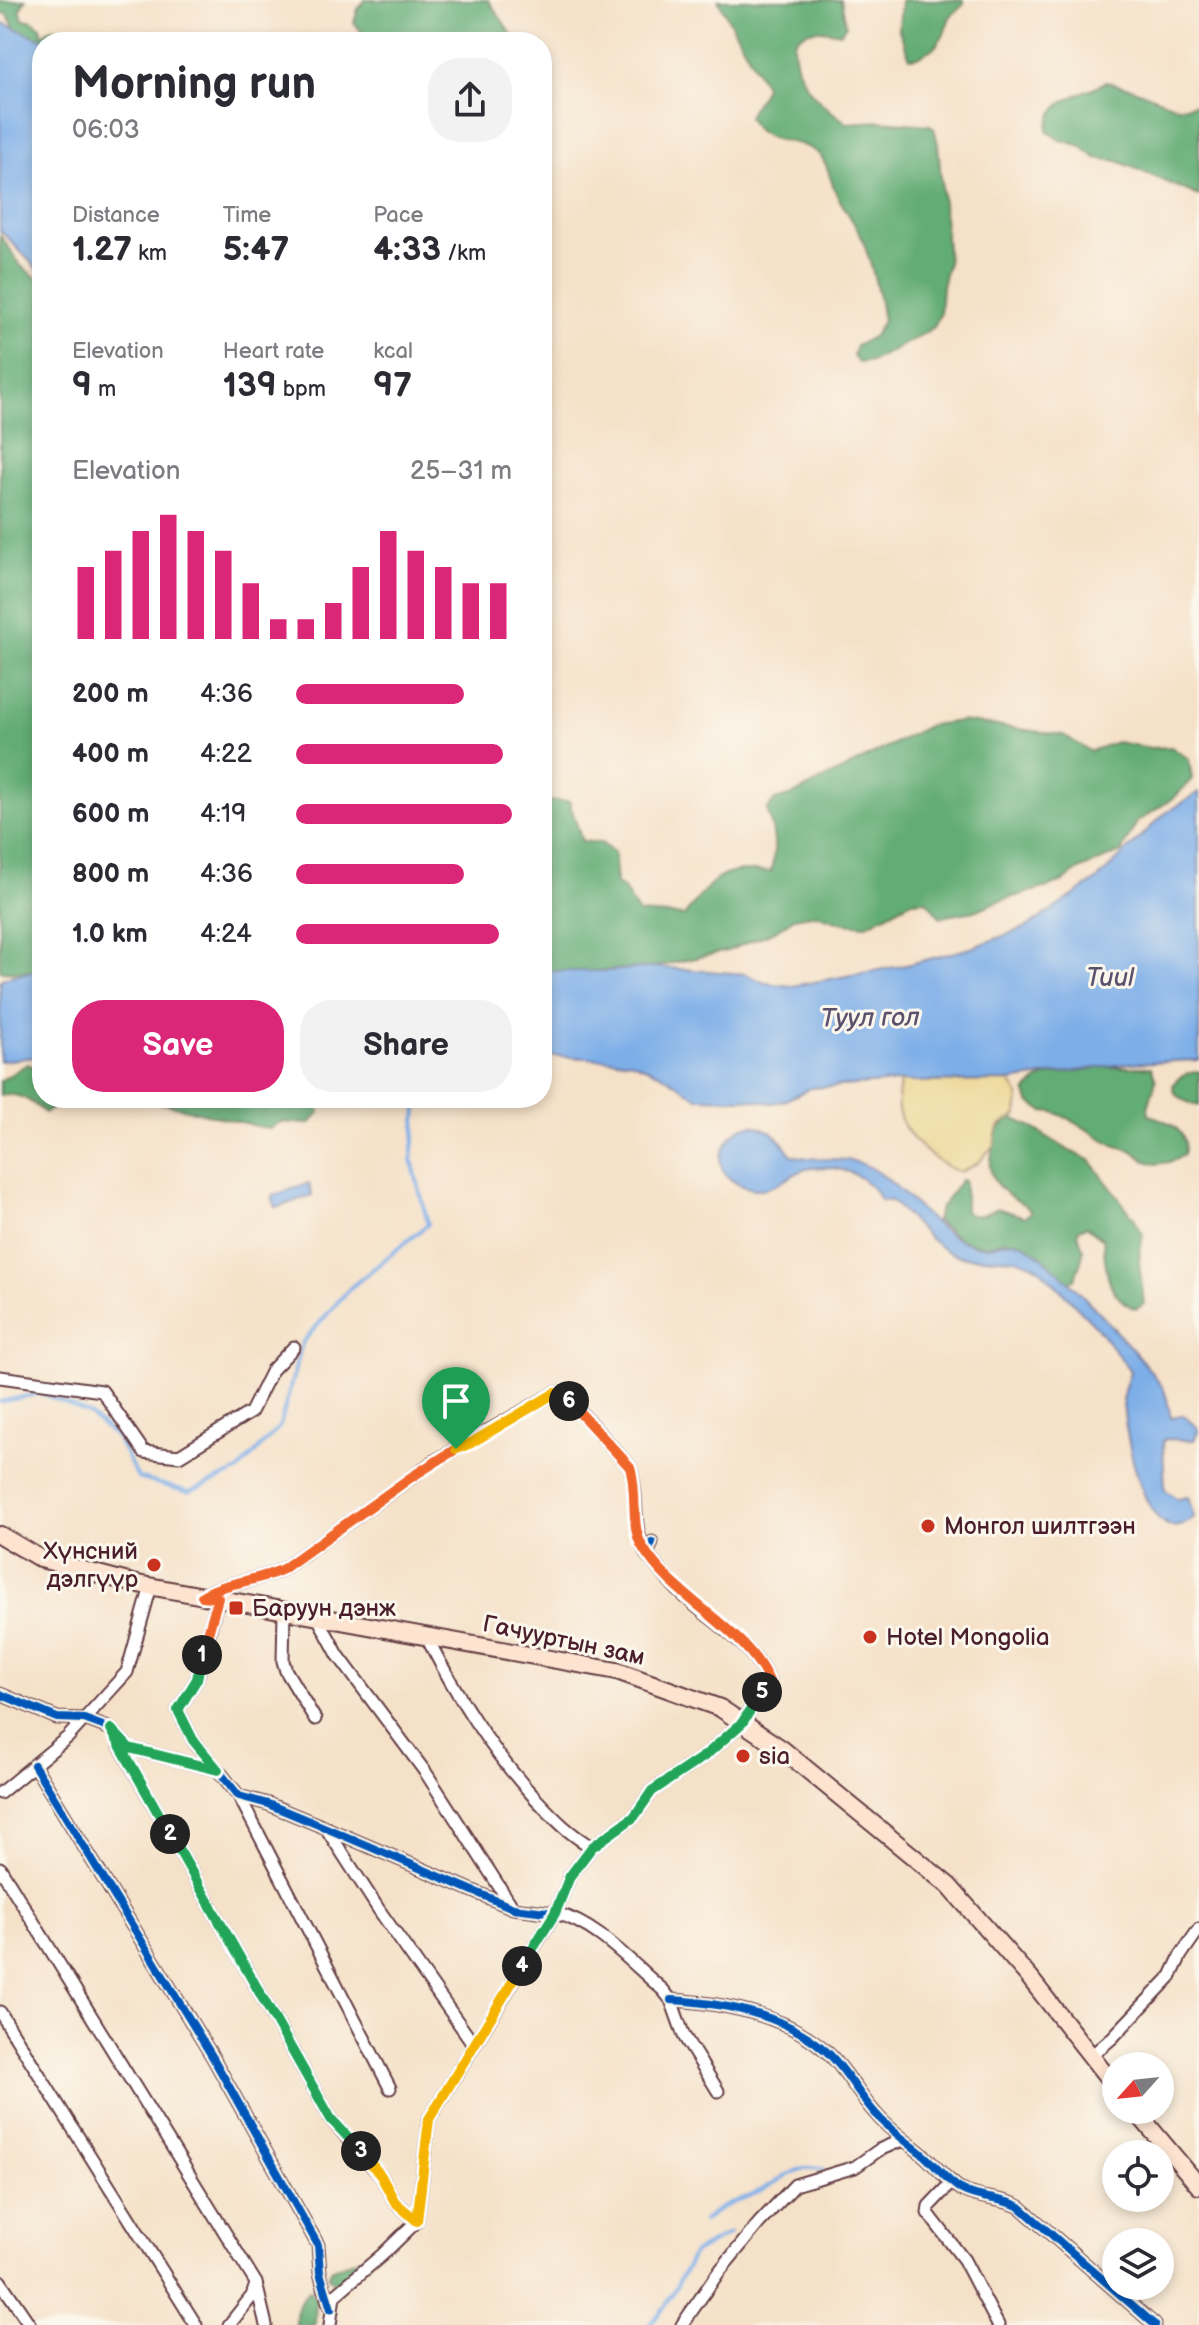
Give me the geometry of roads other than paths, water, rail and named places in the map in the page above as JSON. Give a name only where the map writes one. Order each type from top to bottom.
[{"type":"main road","name":"Гачууртын зам","points":[[1,1537],[41,1559],[151,1586],[617,1671],[720,1708],[782,1749],[949,1886],[1029,1977],[1102,2071]]},
{"type":"main road","points":[[1147,2124],[1199,2186]]},
{"type":"street","points":[[0,1377],[102,1391],[144,1452],[179,1456],[251,1412],[272,1370],[294,1347]]},
{"type":"street","points":[[330,2325],[334,2296],[417,2221],[429,2119],[555,1913],[570,1876],[592,1847],[634,1817],[652,1791],[706,1755],[742,1723],[769,1681],[762,1666],[718,1622],[677,1589],[647,1555],[639,1542],[635,1480],[630,1467],[561,1394],[555,1393],[433,1462],[283,1569],[268,1576],[227,1585],[210,1597],[207,1633],[197,1679],[178,1710],[193,1740],[239,1796],[390,2088]]},
{"type":"street","points":[[647,1555],[652,1542]]},
{"type":"street","points":[[0,1793],[68,1737],[127,1672],[151,1586]]},
{"type":"street","points":[[284,1610],[283,1661],[315,1719]]},
{"type":"street","points":[[317,1616],[338,1655],[426,1773],[513,1908]]},
{"type":"street","points":[[426,1636],[453,1690],[504,1764],[569,1834],[592,1847]]},
{"type":"street","points":[[0,1694],[57,1718],[84,1719],[111,1729],[129,1748],[218,1770]]},
{"type":"street","points":[[111,1729],[331,2119],[381,2176],[395,2202],[417,2221]]},
{"type":"street","points":[[34,1765],[212,2056],[318,2245],[320,2273],[331,2309]]},
{"type":"street","points":[[239,1796],[268,1804],[513,1908],[555,1913],[576,1921],[606,1939],[671,2000],[684,2036],[718,2091]]},
{"type":"street","points":[[326,1828],[379,1910],[474,2045]]},
{"type":"street","points":[[0,1868],[256,2283],[266,2325]]},
{"type":"street","points":[[1090,2057],[1171,1976],[1199,1929]]},
{"type":"street","points":[[671,2000],[749,2010],[812,2039],[828,2052],[873,2112],[952,2182],[977,2196],[1009,2201],[1020,2207],[1155,2325]]},
{"type":"street","points":[[0,2012],[196,2325]]},
{"type":"street","points":[[682,2325],[718,2273],[795,2185],[855,2167],[879,2150],[902,2140]]},
{"type":"street","points":[[952,2182],[929,2206],[928,2213],[964,2260],[998,2325]]},
{"type":"street","points":[[0,2281],[30,2325]]},
{"type":"street","points":[[229,2325],[252,2296],[256,2283]]},
{"type":"water","points":[[0,22],[32,35],[32,264],[0,230]]},
{"type":"water","name":"Tuul","points":[[1199,792],[1199,1060],[1131,1063],[1010,1081],[900,1082],[810,1088],[784,1101],[772,1103],[698,1098],[661,1074],[630,1061],[552,1056],[552,971],[655,967],[746,974],[765,983],[792,986],[906,965],[971,948],[1027,927],[1098,879],[1163,815]]},
{"type":"water","points":[[32,971],[32,1057],[0,1061],[0,981]]},
{"type":"water","points":[[752,1125],[771,1132],[792,1155],[850,1161],[869,1167],[952,1236],[986,1246],[1018,1242],[1049,1264],[1117,1332],[1153,1375],[1165,1392],[1171,1417],[1182,1415],[1197,1427],[1194,1440],[1164,1439],[1163,1444],[1165,1490],[1178,1499],[1188,1497],[1194,1517],[1177,1526],[1163,1522],[1151,1508],[1133,1462],[1124,1416],[1123,1393],[1130,1371],[1096,1326],[1041,1270],[1019,1260],[972,1258],[941,1248],[891,1201],[880,1200],[867,1183],[839,1169],[806,1169],[777,1184],[759,1189],[734,1181],[722,1169],[722,1153],[733,1134]]},
{"type":"water","points":[[309,1183],[312,1195],[276,1208],[272,1196]]},
{"type":"waterway","points":[[0,1402],[41,1393],[87,1413],[117,1438],[138,1478],[189,1492],[238,1471],[280,1426],[302,1343],[350,1288],[428,1224],[412,1160],[417,1108]]},
{"type":"waterway","points":[[704,2221],[723,2207],[798,2170],[823,2169]]},
{"type":"waterway","points":[[650,2325],[666,2305],[694,2253],[730,2233]]},
{"type":"place","name":"Монгол шилтгээн","points":[[928,1526]]},
{"type":"place","name":"Хүнсний дэлгүүр","points":[[154,1565]]},
{"type":"place","name":"Баруун дэнж","points":[[236,1608]]},
{"type":"place","name":"Hotel Mongolia","points":[[870,1637]]},
{"type":"place","name":"sia","points":[[743,1756]]},
{"type":"water label","name":"Туул гол","points":[[870,1017]]}]
